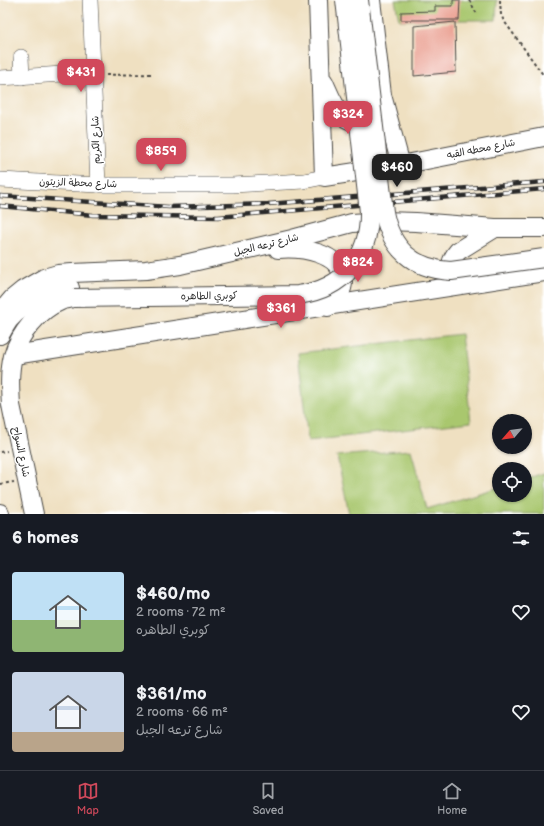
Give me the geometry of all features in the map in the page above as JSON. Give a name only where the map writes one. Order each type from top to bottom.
[{"type":"main road","points":[[318,0],[324,177]]},
{"type":"main road","name":"كوبري الطاهره","points":[[73,293],[295,283],[321,277],[333,270],[343,261],[356,237],[359,224],[359,210],[333,0]]},
{"type":"main road","name":"كوبري الطاهره","points":[[73,293],[298,295],[310,293],[327,287],[351,269],[364,248],[370,225],[345,0]]},
{"type":"main road","points":[[359,0],[384,212],[386,224],[397,246],[406,255],[427,268],[451,271],[544,258]]},
{"type":"main road","points":[[371,0],[382,95],[401,164]]},
{"type":"main road","points":[[320,74],[335,107],[345,118],[360,121],[367,119],[378,110],[382,95]]},
{"type":"main road","name":"شارع محطه القبه","points":[[324,177],[544,137]]},
{"type":"main road","name":"شارع ترعه الجبل","points":[[0,313],[12,299],[23,290],[44,278],[58,274],[161,268],[240,252],[352,223],[384,221],[495,228],[544,228]]},
{"type":"main road","points":[[460,285],[455,282],[451,276],[450,269],[453,256],[458,251],[495,228]]},
{"type":"main road","points":[[240,252],[289,248],[317,253],[330,259],[336,263],[341,270],[343,279],[340,295],[335,302],[328,307]]},
{"type":"main road","points":[[14,355],[544,272]]},
{"type":"main road","points":[[0,335],[10,320],[28,304],[49,293],[73,293]]},
{"type":"main road","name":"شارع السواح","points":[[34,514],[11,405],[11,369],[14,355],[19,343],[32,323],[41,314],[73,293]]},
{"type":"street","name":"شارع الكريم","points":[[90,0],[98,185]]},
{"type":"street","points":[[20,57],[22,76]]},
{"type":"street","points":[[0,78],[94,74]]},
{"type":"street","name":"شارع محطة الزيتون","points":[[0,180],[98,185],[232,185],[304,181],[324,177]]},
{"type":"path","points":[[469,0],[477,14]]},
{"type":"path","points":[[500,0],[501,15],[504,22],[544,76]]},
{"type":"path","points":[[94,74],[151,74]]},
{"type":"green space","points":[[395,0],[497,0],[496,20],[399,20]]},
{"type":"green space","points":[[461,334],[471,422],[308,441],[298,353]]},
{"type":"green space","points":[[411,450],[427,509],[492,489],[492,502],[532,502],[532,477],[544,473],[544,514],[349,514],[337,456]]},
{"type":"building","points":[[453,0],[460,0],[459,20],[401,20],[401,12],[435,11],[435,6],[453,6]]},
{"type":"building","points":[[455,22],[456,72],[414,76],[414,26]]},
{"type":"railway","points":[[0,196],[169,207],[268,204],[544,182]]},
{"type":"railway","points":[[0,206],[93,215],[218,217],[544,189]]}]
